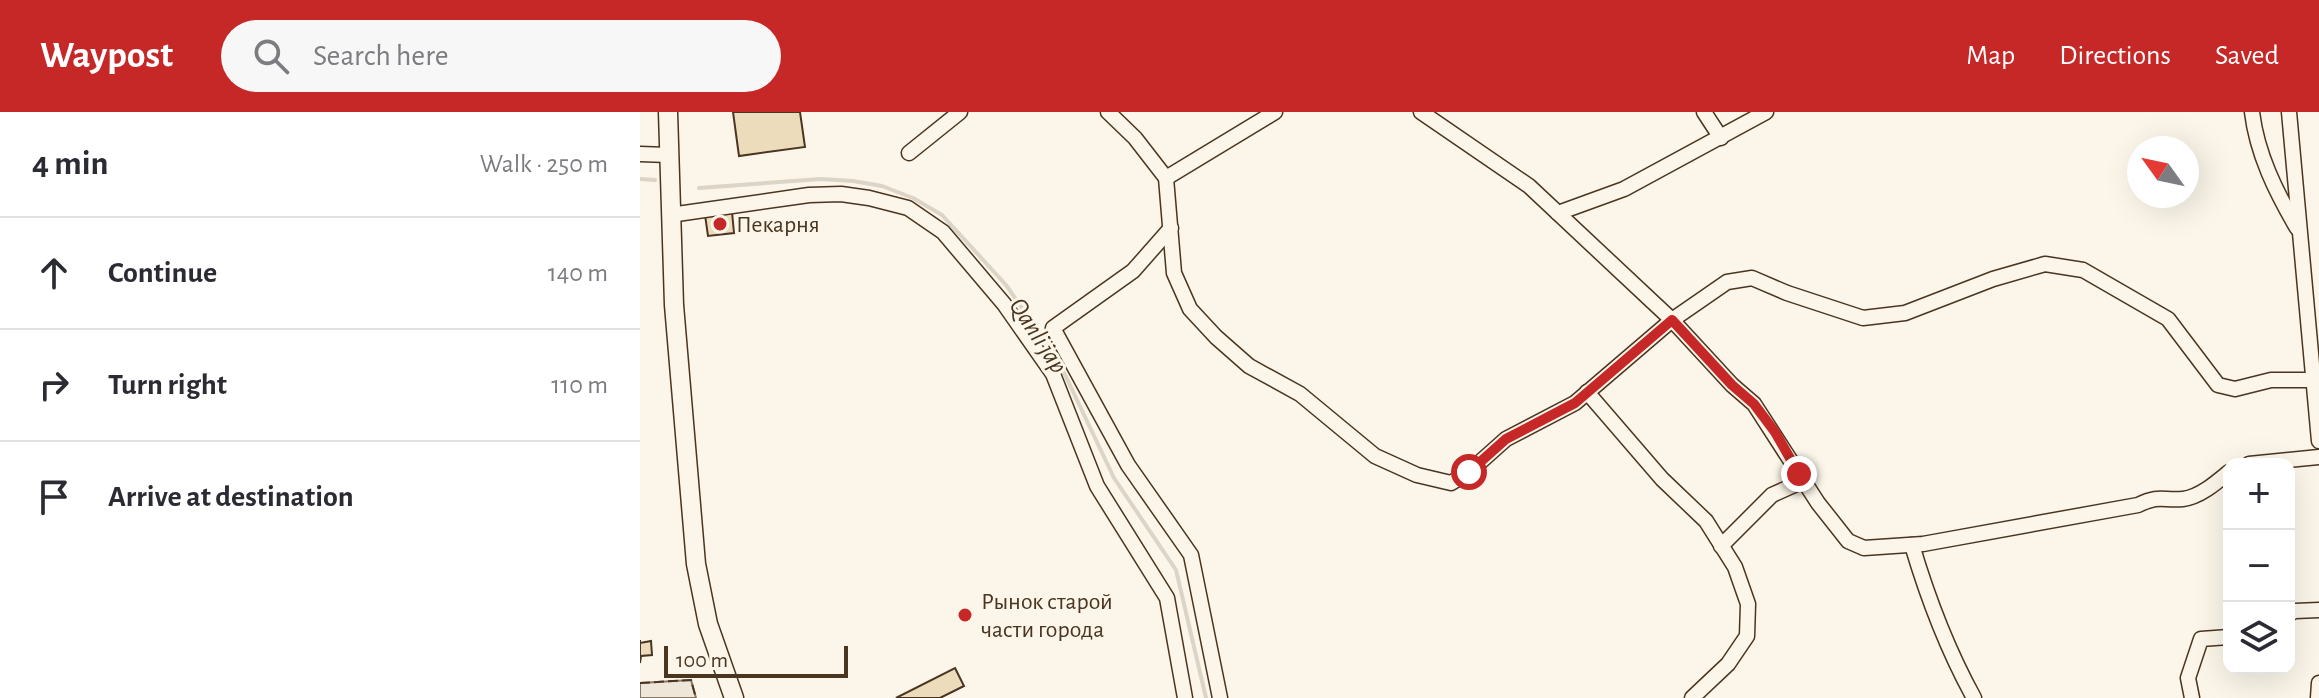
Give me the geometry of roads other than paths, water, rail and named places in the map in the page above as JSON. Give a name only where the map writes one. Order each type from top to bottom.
[{"type":"main road","points":[[668,112],[674,305],[697,579],[708,624],[734,698]]},
{"type":"street","points":[[909,153],[960,112]]},
{"type":"street","points":[[1108,112],[1135,138],[1166,178],[1174,273],[1190,309],[1249,366],[1300,394],[1375,456],[1417,475],[1451,483],[1469,472],[1506,439],[1575,403],[1672,320],[1727,282],[1752,278],[1863,318],[1905,313],[1993,279],[2045,264],[2083,270],[2168,319],[2218,385],[2235,389],[2271,380],[2313,380]]},
{"type":"street","points":[[1166,178],[1275,112]]},
{"type":"street","points":[[1421,112],[1529,186],[1672,320],[1732,385],[1754,404],[1775,432],[1803,481],[1848,541],[1864,548],[1912,545],[1987,534],[2138,505],[2154,497],[2184,499],[2223,476]]},
{"type":"street","points":[[1704,112],[1721,138]]},
{"type":"street","points":[[1558,213],[1624,189],[1766,112]]},
{"type":"street","points":[[2252,112],[2273,186],[2299,232]]},
{"type":"street","points":[[2289,112],[2319,441]]},
{"type":"street","points":[[640,154],[668,155]]},
{"type":"street","points":[[670,215],[809,195],[841,194],[908,208],[943,232],[1004,304],[1053,374],[1097,486],[1167,598],[1185,698]]},
{"type":"street","points":[[1171,228],[1133,271],[1053,328],[1128,465],[1191,555],[1220,698]]},
{"type":"street","points":[[1587,392],[1662,479],[1706,521],[1735,567],[1748,604],[1747,636],[1728,664],[1692,698]]},
{"type":"street","points":[[2295,459],[2319,457]]},
{"type":"street","points":[[1721,546],[1772,495],[1803,481]]},
{"type":"street","points":[[1912,545],[1930,603],[1974,698]]},
{"type":"street","points":[[2295,611],[2319,610]]},
{"type":"street","points":[[2192,698],[2188,678],[2201,639],[2223,637]]},
{"type":"street","points":[[2318,698],[2319,683]]},
{"type":"waterway","name":"Qanli jap","points":[[640,179],[655,180]]},
{"type":"waterway","name":"Qanli jap","points":[[699,188],[821,179],[853,181],[882,186],[913,198],[942,215],[1006,285],[1058,360],[1114,478],[1176,570],[1206,698]]},
{"type":"place","name":"Пекарня","points":[[720,224]]},
{"type":"place","name":"Рынок старой части города","points":[[965,615]]}]
